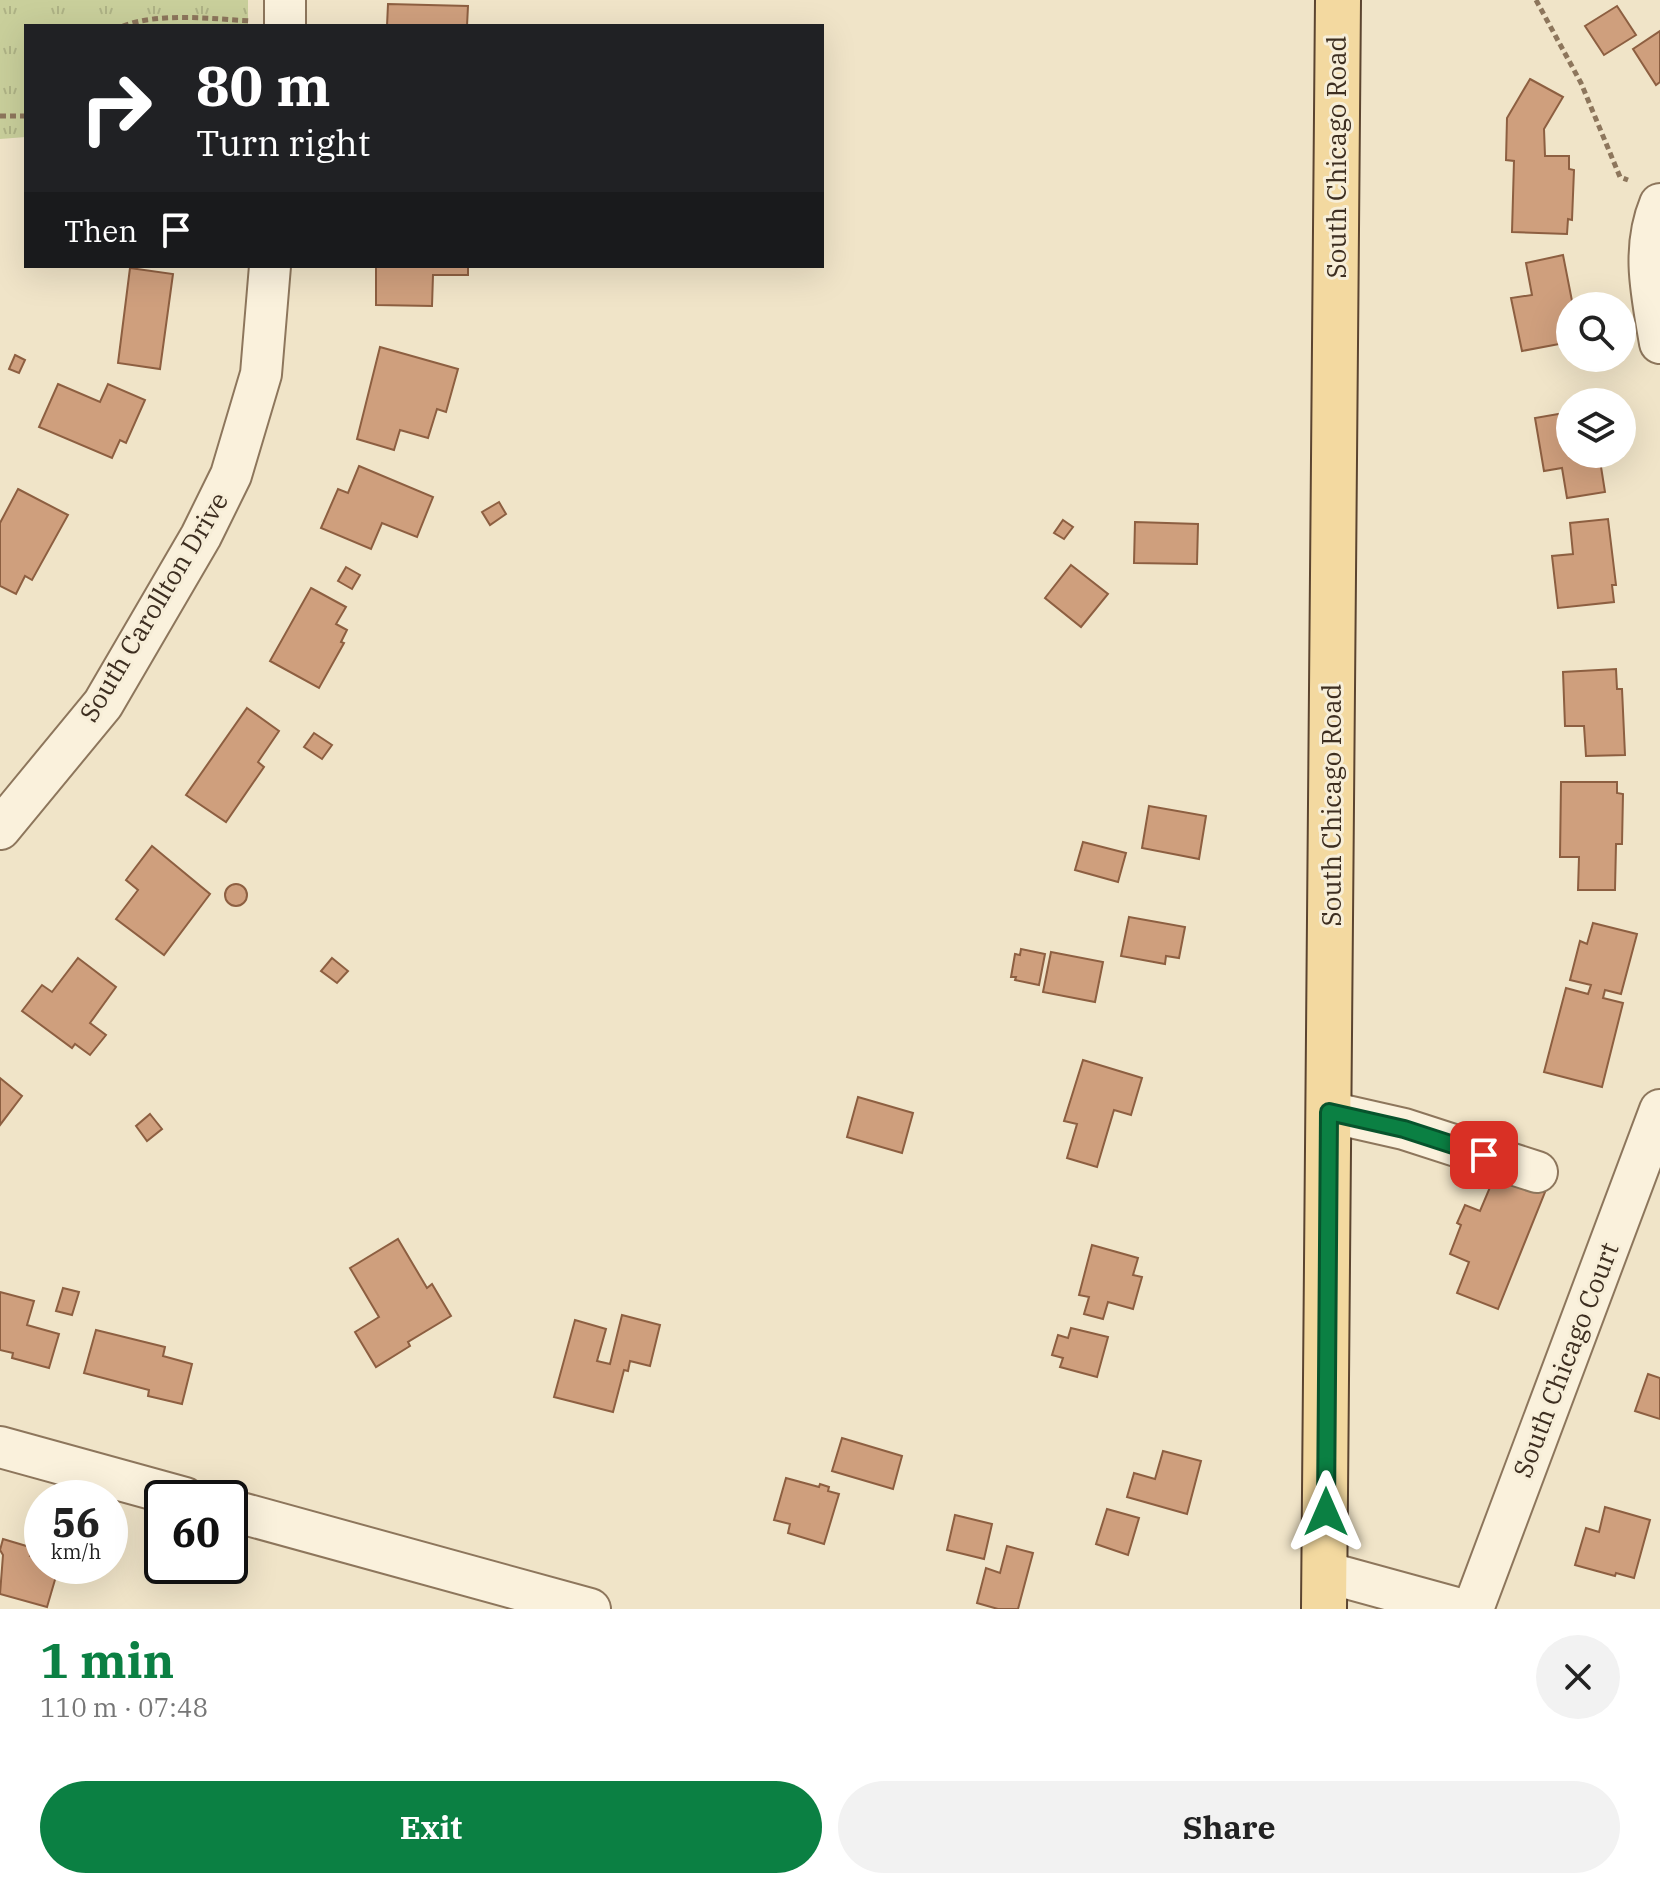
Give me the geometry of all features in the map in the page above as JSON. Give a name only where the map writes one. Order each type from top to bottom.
[{"type":"main road","name":"South Chicago Road","points":[[1325,1591],[1338,0]]},
{"type":"street","points":[[1656,212],[1647,263],[1660,343]]},
{"type":"street","name":"South Carollton Drive","points":[[0,829],[103,704],[201,536],[231,475],[261,374],[270,268]]},
{"type":"street","name":"South Chicago Court","points":[[1473,1609],[1660,1110]]},
{"type":"street","points":[[1329,1112],[1404,1129],[1537,1172]]},
{"type":"street","points":[[0,1447],[144,1487]]},
{"type":"street","points":[[248,1515],[590,1609]]},
{"type":"street","points":[[1325,1591],[1460,1609]]},
{"type":"path","points":[[1536,0],[1581,83],[1620,177],[1628,180]]},
{"type":"path","points":[[128,24],[185,18],[285,16]]},
{"type":"path","points":[[0,116],[24,116]]},
{"type":"green space","points":[[0,0],[248,0],[248,24],[24,24],[24,137],[0,139]]},
{"type":"building","points":[[388,4],[468,6],[467,24],[387,24]]},
{"type":"building","points":[[1617,6],[1636,35],[1604,55],[1585,26]]},
{"type":"building","points":[[1660,31],[1660,82],[1656,85],[1633,49]]},
{"type":"building","points":[[1530,79],[1563,97],[1544,129],[1545,156],[1569,156],[1569,169],[1574,170],[1572,220],[1568,219],[1567,234],[1512,232],[1514,161],[1506,160],[1507,118]]},
{"type":"building","points":[[1563,255],[1570,292],[1556,292],[1556,345],[1522,351],[1511,298],[1532,295],[1526,263]]},
{"type":"building","points":[[130,268],[173,274],[160,369],[118,363]]},
{"type":"building","points":[[376,268],[468,268],[468,275],[433,275],[432,306],[376,305]]},
{"type":"building","points":[[380,347],[458,369],[446,412],[437,409],[428,438],[400,430],[394,450],[357,439]]},
{"type":"building","points":[[15,355],[25,360],[19,373],[9,369]]},
{"type":"building","points":[[58,384],[100,402],[108,384],[145,400],[126,443],[120,440],[112,458],[39,427]]},
{"type":"building","points":[[1556,414],[1556,468],[1562,468],[1544,471],[1535,418]]},
{"type":"building","points":[[359,466],[433,497],[417,537],[382,523],[371,549],[321,528],[338,489],[348,493]]},
{"type":"building","points":[[1562,468],[1601,468],[1605,492],[1567,498]]},
{"type":"building","points":[[18,489],[68,515],[32,580],[25,576],[16,594],[0,586],[0,523]]},
{"type":"building","points":[[499,502],[506,514],[490,525],[482,512]]},
{"type":"building","points":[[1608,519],[1616,585],[1612,585],[1614,602],[1558,608],[1552,556],[1573,554],[1570,523]]},
{"type":"building","points":[[1063,520],[1073,527],[1064,539],[1054,533]]},
{"type":"building","points":[[1135,522],[1198,524],[1197,564],[1134,563]]},
{"type":"building","points":[[1071,565],[1108,594],[1081,627],[1045,598]]},
{"type":"building","points":[[346,567],[360,575],[352,589],[338,581]]},
{"type":"building","points":[[311,588],[346,607],[336,624],[347,630],[341,642],[344,643],[319,688],[270,661]]},
{"type":"building","points":[[1616,669],[1617,689],[1622,689],[1625,755],[1586,756],[1584,726],[1565,726],[1563,672]]},
{"type":"building","points":[[247,708],[279,731],[258,762],[264,767],[226,822],[186,795]]},
{"type":"building","points":[[314,733],[332,745],[322,759],[304,747]]},
{"type":"building","points":[[1561,782],[1617,782],[1617,793],[1623,794],[1622,844],[1616,844],[1615,890],[1578,890],[1579,857],[1560,857]]},
{"type":"building","points":[[1149,806],[1206,816],[1199,859],[1142,848]]},
{"type":"building","points":[[1083,842],[1126,853],[1118,882],[1075,870]]},
{"type":"building","points":[[152,846],[210,894],[164,955],[116,919],[138,890],[126,880]]},
{"type":"building","points":[[236,884],[244,887],[247,895],[244,903],[236,906],[228,903],[225,895],[228,887]]},
{"type":"building","points":[[1129,917],[1185,927],[1179,958],[1166,956],[1165,964],[1121,956]]},
{"type":"building","points":[[1593,923],[1637,934],[1621,994],[1605,990],[1603,998],[1623,1003],[1602,1087],[1544,1072],[1566,988],[1588,994],[1591,985],[1570,980],[1580,941],[1587,944]]},
{"type":"building","points":[[1021,949],[1045,954],[1039,985],[1011,977],[1015,954],[1020,955]]},
{"type":"building","points":[[1051,952],[1103,962],[1095,1002],[1043,992]]},
{"type":"building","points":[[78,958],[116,987],[90,1023],[106,1035],[90,1055],[75,1044],[72,1048],[22,1011],[42,985],[52,992]]},
{"type":"building","points":[[332,958],[348,971],[337,983],[321,971]]},
{"type":"building","points":[[1083,1060],[1142,1078],[1131,1115],[1114,1110],[1097,1167],[1067,1158],[1077,1124],[1064,1121]]},
{"type":"building","points":[[0,1078],[22,1096],[0,1125]]},
{"type":"building","points":[[858,1097],[913,1113],[902,1153],[847,1137]]},
{"type":"building","points":[[150,1114],[162,1129],[147,1141],[136,1126]]},
{"type":"building","points":[[1496,1173],[1545,1192],[1498,1309],[1457,1293],[1469,1262],[1450,1254],[1465,1205],[1480,1211]]},
{"type":"building","points":[[398,1239],[427,1288],[432,1284],[451,1316],[408,1342],[410,1346],[376,1367],[355,1332],[379,1317],[350,1268]]},
{"type":"building","points":[[1092,1245],[1138,1258],[1133,1275],[1142,1277],[1133,1309],[1108,1302],[1103,1319],[1084,1314],[1089,1297],[1079,1295]]},
{"type":"building","points":[[63,1288],[79,1292],[72,1315],[56,1311]]},
{"type":"building","points":[[0,1292],[34,1301],[27,1325],[59,1334],[49,1368],[12,1358],[13,1353],[0,1350]]},
{"type":"building","points":[[622,1315],[660,1325],[650,1366],[630,1361],[628,1371],[624,1370],[613,1412],[554,1397],[575,1320],[606,1329],[597,1361],[610,1364]]},
{"type":"building","points":[[1071,1328],[1108,1337],[1097,1377],[1060,1367],[1063,1358],[1052,1355],[1058,1335],[1068,1338]]},
{"type":"building","points":[[96,1330],[165,1347],[163,1356],[192,1364],[182,1404],[148,1396],[149,1390],[84,1373]]},
{"type":"building","points":[[1648,1374],[1660,1378],[1660,1419],[1635,1411]]},
{"type":"building","points":[[842,1438],[902,1456],[893,1489],[832,1471]]},
{"type":"building","points":[[1163,1451],[1201,1461],[1187,1514],[1127,1497],[1134,1473],[1155,1479]]},
{"type":"building","points":[[786,1478],[819,1487],[820,1484],[829,1487],[828,1491],[839,1494],[824,1544],[788,1533],[790,1524],[774,1520]]},
{"type":"building","points":[[1605,1507],[1650,1520],[1634,1578],[1575,1565],[1586,1528],[1599,1532]]},
{"type":"building","points":[[1107,1509],[1139,1518],[1128,1555],[1096,1544]]},
{"type":"building","points":[[955,1515],[992,1524],[984,1559],[947,1550]]},
{"type":"building","points":[[3,1539],[24,1545],[24,1584],[54,1584],[47,1607],[0,1594],[3,1555],[0,1550]]},
{"type":"building","points":[[1007,1546],[1033,1553],[1018,1609],[998,1609],[977,1603],[986,1568],[1000,1573]]},
{"type":"route","points":[[1326,1512],[1329,1112],[1404,1129],[1484,1155]]}]
